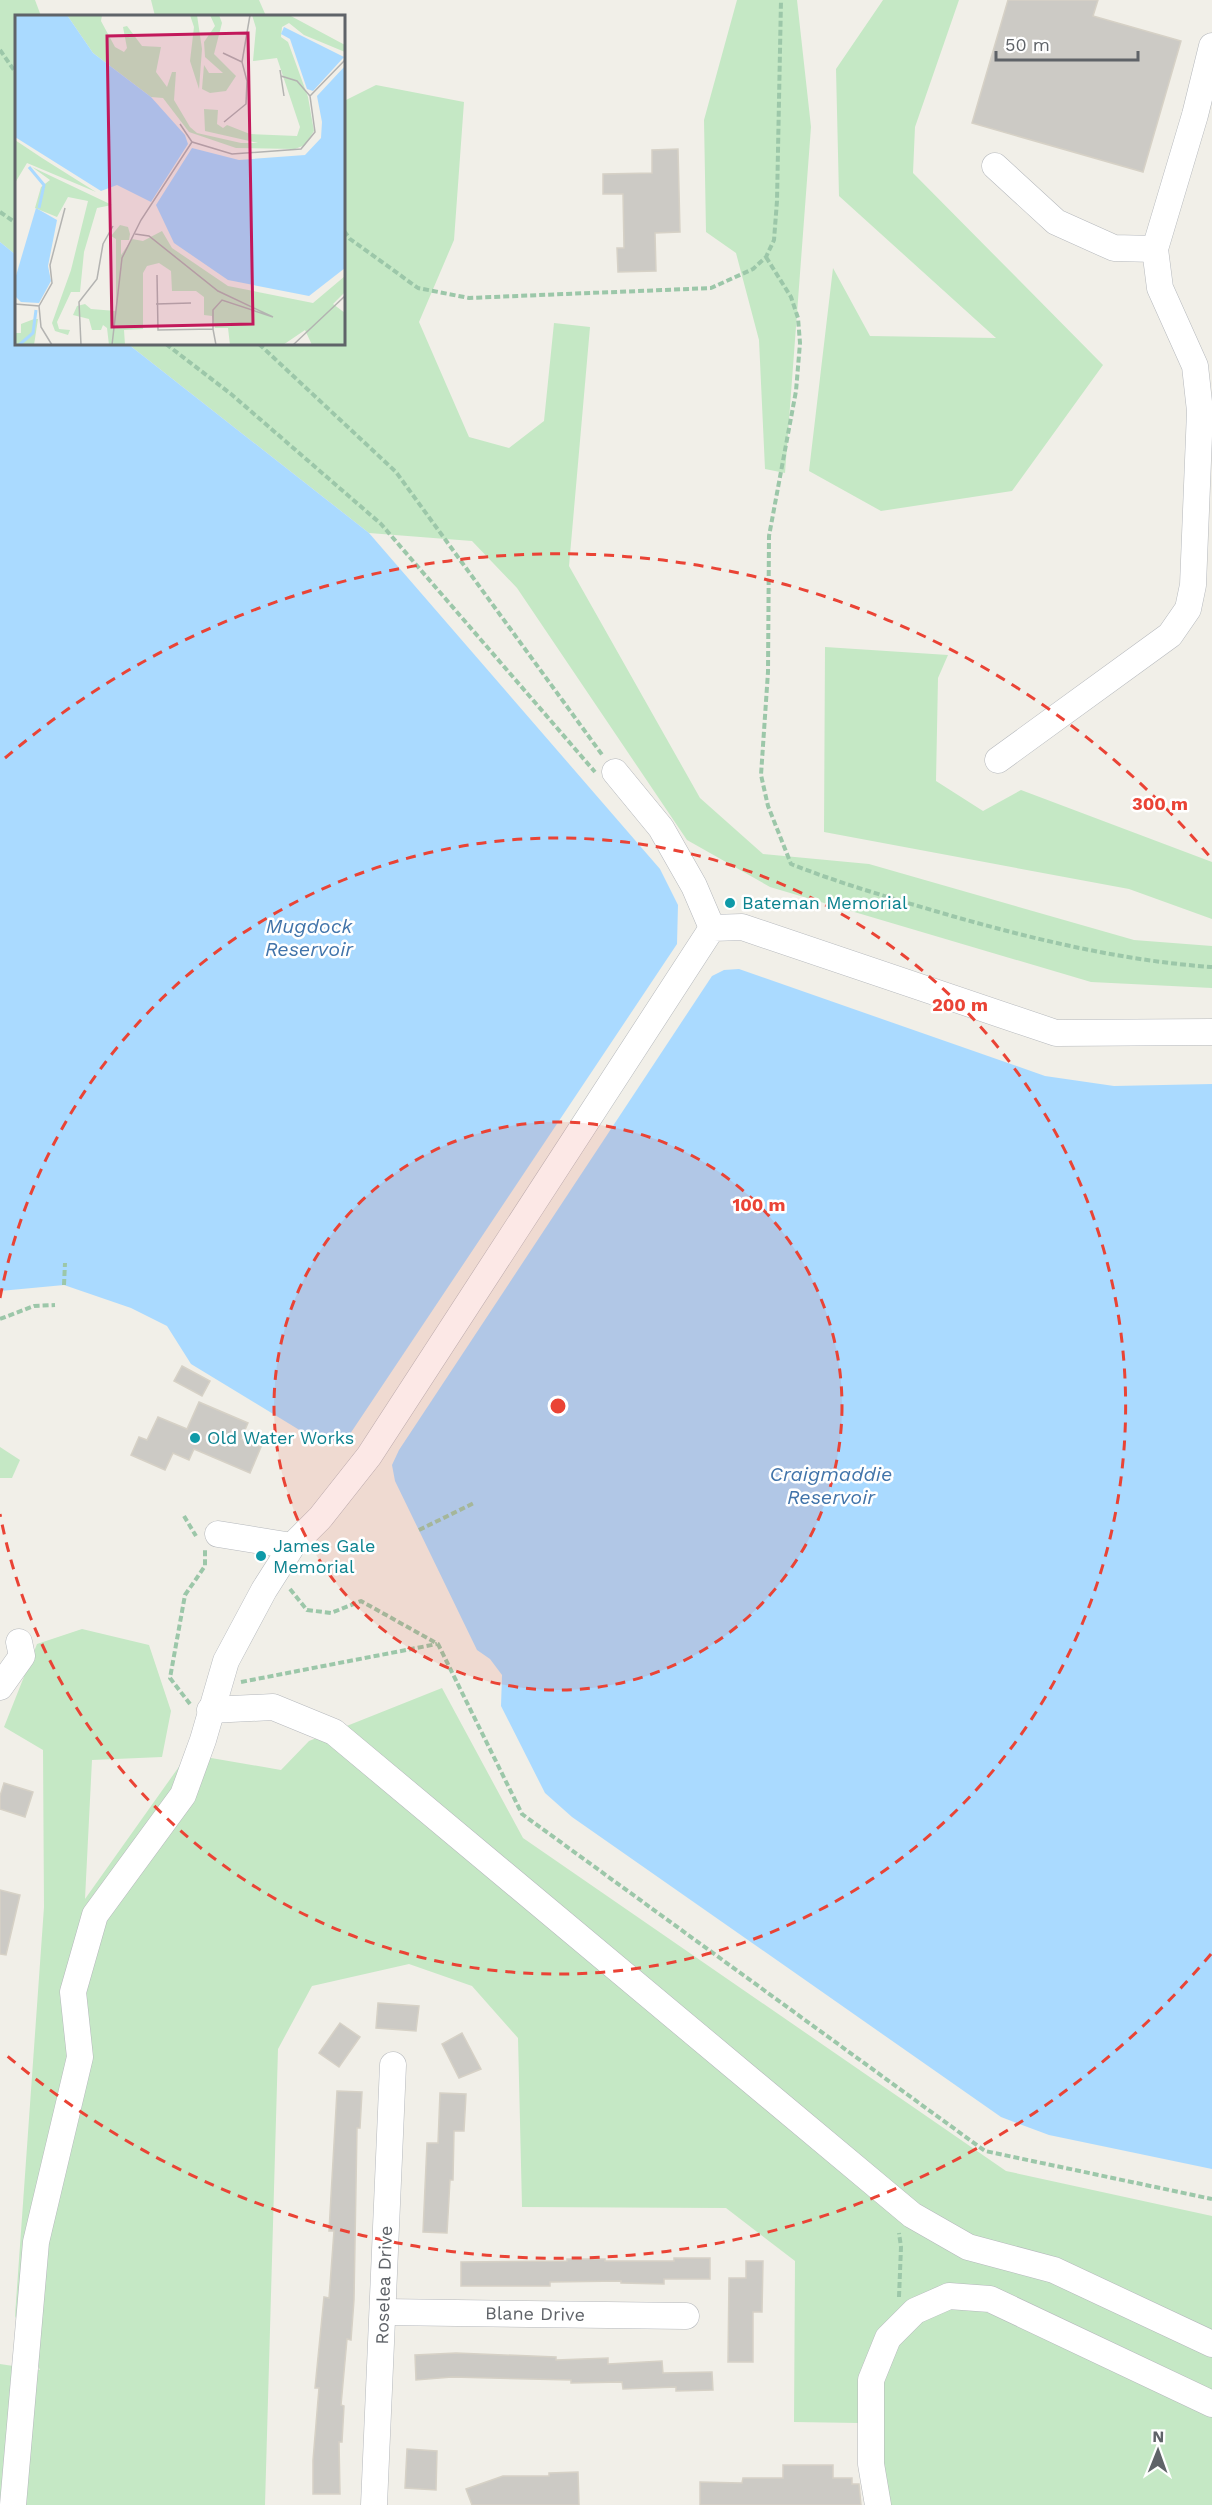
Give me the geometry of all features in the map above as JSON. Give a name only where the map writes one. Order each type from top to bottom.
[{"type":"street","points":[[998,760],[1170,635],[1188,609],[1193,585],[1200,411],[1195,366],[1160,288],[1155,249],[1196,115],[1212,46]]},
{"type":"street","points":[[995,166],[1056,222],[1114,248],[1155,249]]},
{"type":"street","points":[[608,775],[661,828],[694,886],[712,928]]},
{"type":"street","points":[[712,928],[742,927],[1056,1033],[1212,1032]]},
{"type":"street","points":[[13,2505],[36,2242],[80,2057],[73,1992],[95,1915],[183,1795],[203,1740],[226,1661],[264,1590],[292,1546],[320,1518],[369,1456],[712,928]]},
{"type":"street","points":[[218,1534],[292,1546]]},
{"type":"street","points":[[0,1687],[22,1656],[20,1642]]},
{"type":"street","points":[[214,1701],[273,1707],[334,1732],[904,2209],[968,2247],[1053,2270],[1212,2344]]},
{"type":"street","name":"Roselea Drive","points":[[374,2505],[393,2065]]},
{"type":"street","points":[[878,2505],[871,2464],[871,2380],[891,2336],[915,2311],[950,2295],[990,2299],[1212,2404]]},
{"type":"street","name":"Blane Drive","points":[[384,2312],[686,2316]]},
{"type":"path","points":[[345,232],[350,240],[418,288],[469,298],[711,288],[753,269],[766,256],[774,240],[777,201],[781,0]]},
{"type":"path","points":[[0,50],[15,72]]},
{"type":"path","points":[[0,212],[15,222]]},
{"type":"path","points":[[766,256],[791,297],[798,318],[800,344],[796,391],[769,536],[768,672],[762,775],[768,806],[791,864],[843,885],[1023,936],[1160,963],[1212,967]]},
{"type":"path","points":[[167,345],[231,394],[381,524],[608,775]]},
{"type":"path","points":[[260,345],[396,472],[608,775]]},
{"type":"path","points":[[64,1285],[65,1263]]},
{"type":"path","points":[[0,1319],[34,1306],[55,1305]]},
{"type":"path","points":[[419,1530],[474,1503]]},
{"type":"path","points":[[184,1516],[205,1550],[205,1566],[185,1595],[170,1678],[188,1703],[214,1701],[246,1680],[438,1644]]},
{"type":"path","points":[[264,1590],[288,1587],[308,1610],[331,1613],[361,1601],[438,1644],[522,1814],[985,2151],[1212,2199]]},
{"type":"path","points":[[891,2336],[900,2277],[901,2247],[897,2219],[904,2209]]},
{"type":"green space","points":[[0,0],[35,0],[41,15],[15,15],[15,254],[0,242]]},
{"type":"green space","points":[[151,0],[259,0],[266,15],[155,15]]},
{"type":"green space","points":[[737,0],[797,0],[811,127],[785,473],[765,469],[759,340],[736,253],[706,232],[704,120]]},
{"type":"green space","points":[[883,0],[959,0],[915,127],[913,173],[1103,365],[1012,491],[881,511],[809,471],[833,268],[870,336],[996,338],[839,196],[836,69]]},
{"type":"green space","points":[[376,85],[464,102],[454,240],[419,322],[469,437],[509,448],[544,421],[554,323],[590,327],[569,566],[700,798],[763,854],[869,864],[1134,940],[1212,946],[1212,988],[1091,982],[770,887],[687,840],[517,588],[472,541],[369,533],[129,345],[345,345],[345,100]]},
{"type":"green space","points":[[825,647],[948,655],[938,678],[936,781],[983,811],[1021,790],[1212,862],[1212,919],[1129,889],[824,832]]},
{"type":"green space","points":[[0,1447],[20,1460],[12,1478],[0,1478]]},
{"type":"green space","points":[[82,1629],[149,1645],[171,1711],[162,1757],[92,1760],[85,1899],[188,1754],[281,1770],[309,1741],[442,1688],[523,1838],[1006,2171],[1212,2216],[1212,2505],[877,2505],[859,2423],[794,2422],[795,2261],[726,2208],[522,2207],[518,2038],[472,1986],[409,1964],[312,1986],[278,2049],[265,2505],[0,2505],[0,2364],[40,2370],[15,2316],[44,1907],[43,1750],[4,1727],[37,1644]]},
{"type":"water","name":"Mugdock Reservoir","points":[[0,242],[15,254],[15,345],[129,345],[369,533],[660,869],[678,905],[677,944],[350,1434],[333,1441],[306,1434],[191,1364],[167,1326],[131,1308],[64,1285],[0,1291]]},
{"type":"water","name":"Craigmaddie Reservoir","points":[[739,969],[1045,1076],[1114,1086],[1212,1084],[1212,2169],[1049,2135],[1001,2117],[572,1817],[545,1793],[501,1706],[502,1675],[490,1659],[477,1650],[395,1481],[392,1465],[399,1450],[712,976],[724,970]]},
{"type":"building","points":[[1008,0],[1098,0],[1093,16],[1181,41],[1143,172],[972,123]]},
{"type":"building","points":[[678,149],[680,232],[655,233],[656,271],[618,272],[617,248],[624,248],[623,194],[603,194],[603,174],[652,173],[652,150]]},
{"type":"building","points":[[182,1366],[210,1381],[202,1396],[174,1381]]},
{"type":"building","name":"Old Water Works","points":[[199,1402],[248,1423],[241,1439],[261,1447],[250,1473],[194,1449],[189,1460],[173,1453],[165,1470],[131,1455],[139,1437],[147,1440],[158,1417],[187,1429]]},
{"type":"building","points":[[4,1783],[33,1792],[25,1817],[0,1809],[0,1796]]},
{"type":"building","points":[[0,1890],[20,1895],[6,1955],[0,1954]]},
{"type":"building","points":[[378,2003],[419,2006],[416,2031],[376,2028]]},
{"type":"building","points":[[340,2023],[360,2037],[339,2067],[319,2053]]},
{"type":"building","points":[[462,2033],[481,2069],[459,2078],[442,2044]]},
{"type":"building","points":[[337,2091],[362,2092],[360,2128],[357,2128],[354,2300],[351,2340],[347,2339],[341,2405],[344,2406],[342,2442],[339,2442],[340,2494],[313,2494],[313,2460],[319,2388],[315,2388],[324,2297],[329,2298],[334,2231],[329,2231]]},
{"type":"building","points":[[440,2093],[466,2094],[464,2131],[454,2131],[453,2180],[450,2180],[447,2233],[423,2232],[427,2143],[438,2143]]},
{"type":"building","points":[[674,2258],[710,2258],[710,2279],[664,2279],[664,2284],[621,2283],[621,2281],[550,2282],[550,2286],[461,2286],[461,2262],[567,2261],[567,2259],[674,2261]]},
{"type":"building","points":[[746,2261],[763,2261],[762,2312],[753,2312],[753,2362],[728,2362],[729,2278],[746,2278]]},
{"type":"building","points":[[456,2353],[556,2357],[556,2360],[608,2358],[608,2364],[662,2361],[663,2373],[712,2372],[713,2390],[676,2391],[676,2387],[623,2389],[622,2382],[571,2383],[571,2380],[452,2377],[416,2380],[415,2355]]},
{"type":"building","points":[[407,2449],[437,2451],[436,2490],[405,2488]]},
{"type":"building","points":[[783,2465],[833,2465],[833,2478],[852,2478],[852,2484],[859,2484],[861,2505],[700,2505],[700,2482],[742,2483],[743,2478],[783,2478]]},
{"type":"building","points":[[578,2472],[579,2505],[472,2505],[466,2489],[503,2476],[549,2476],[549,2473]]},
{"type":"place","name":"Bateman Memorial","points":[[730,903]]},
{"type":"place","name":"Old Water Works","points":[[195,1438]]},
{"type":"place","name":"James Gale Memorial","points":[[261,1556]]}]
